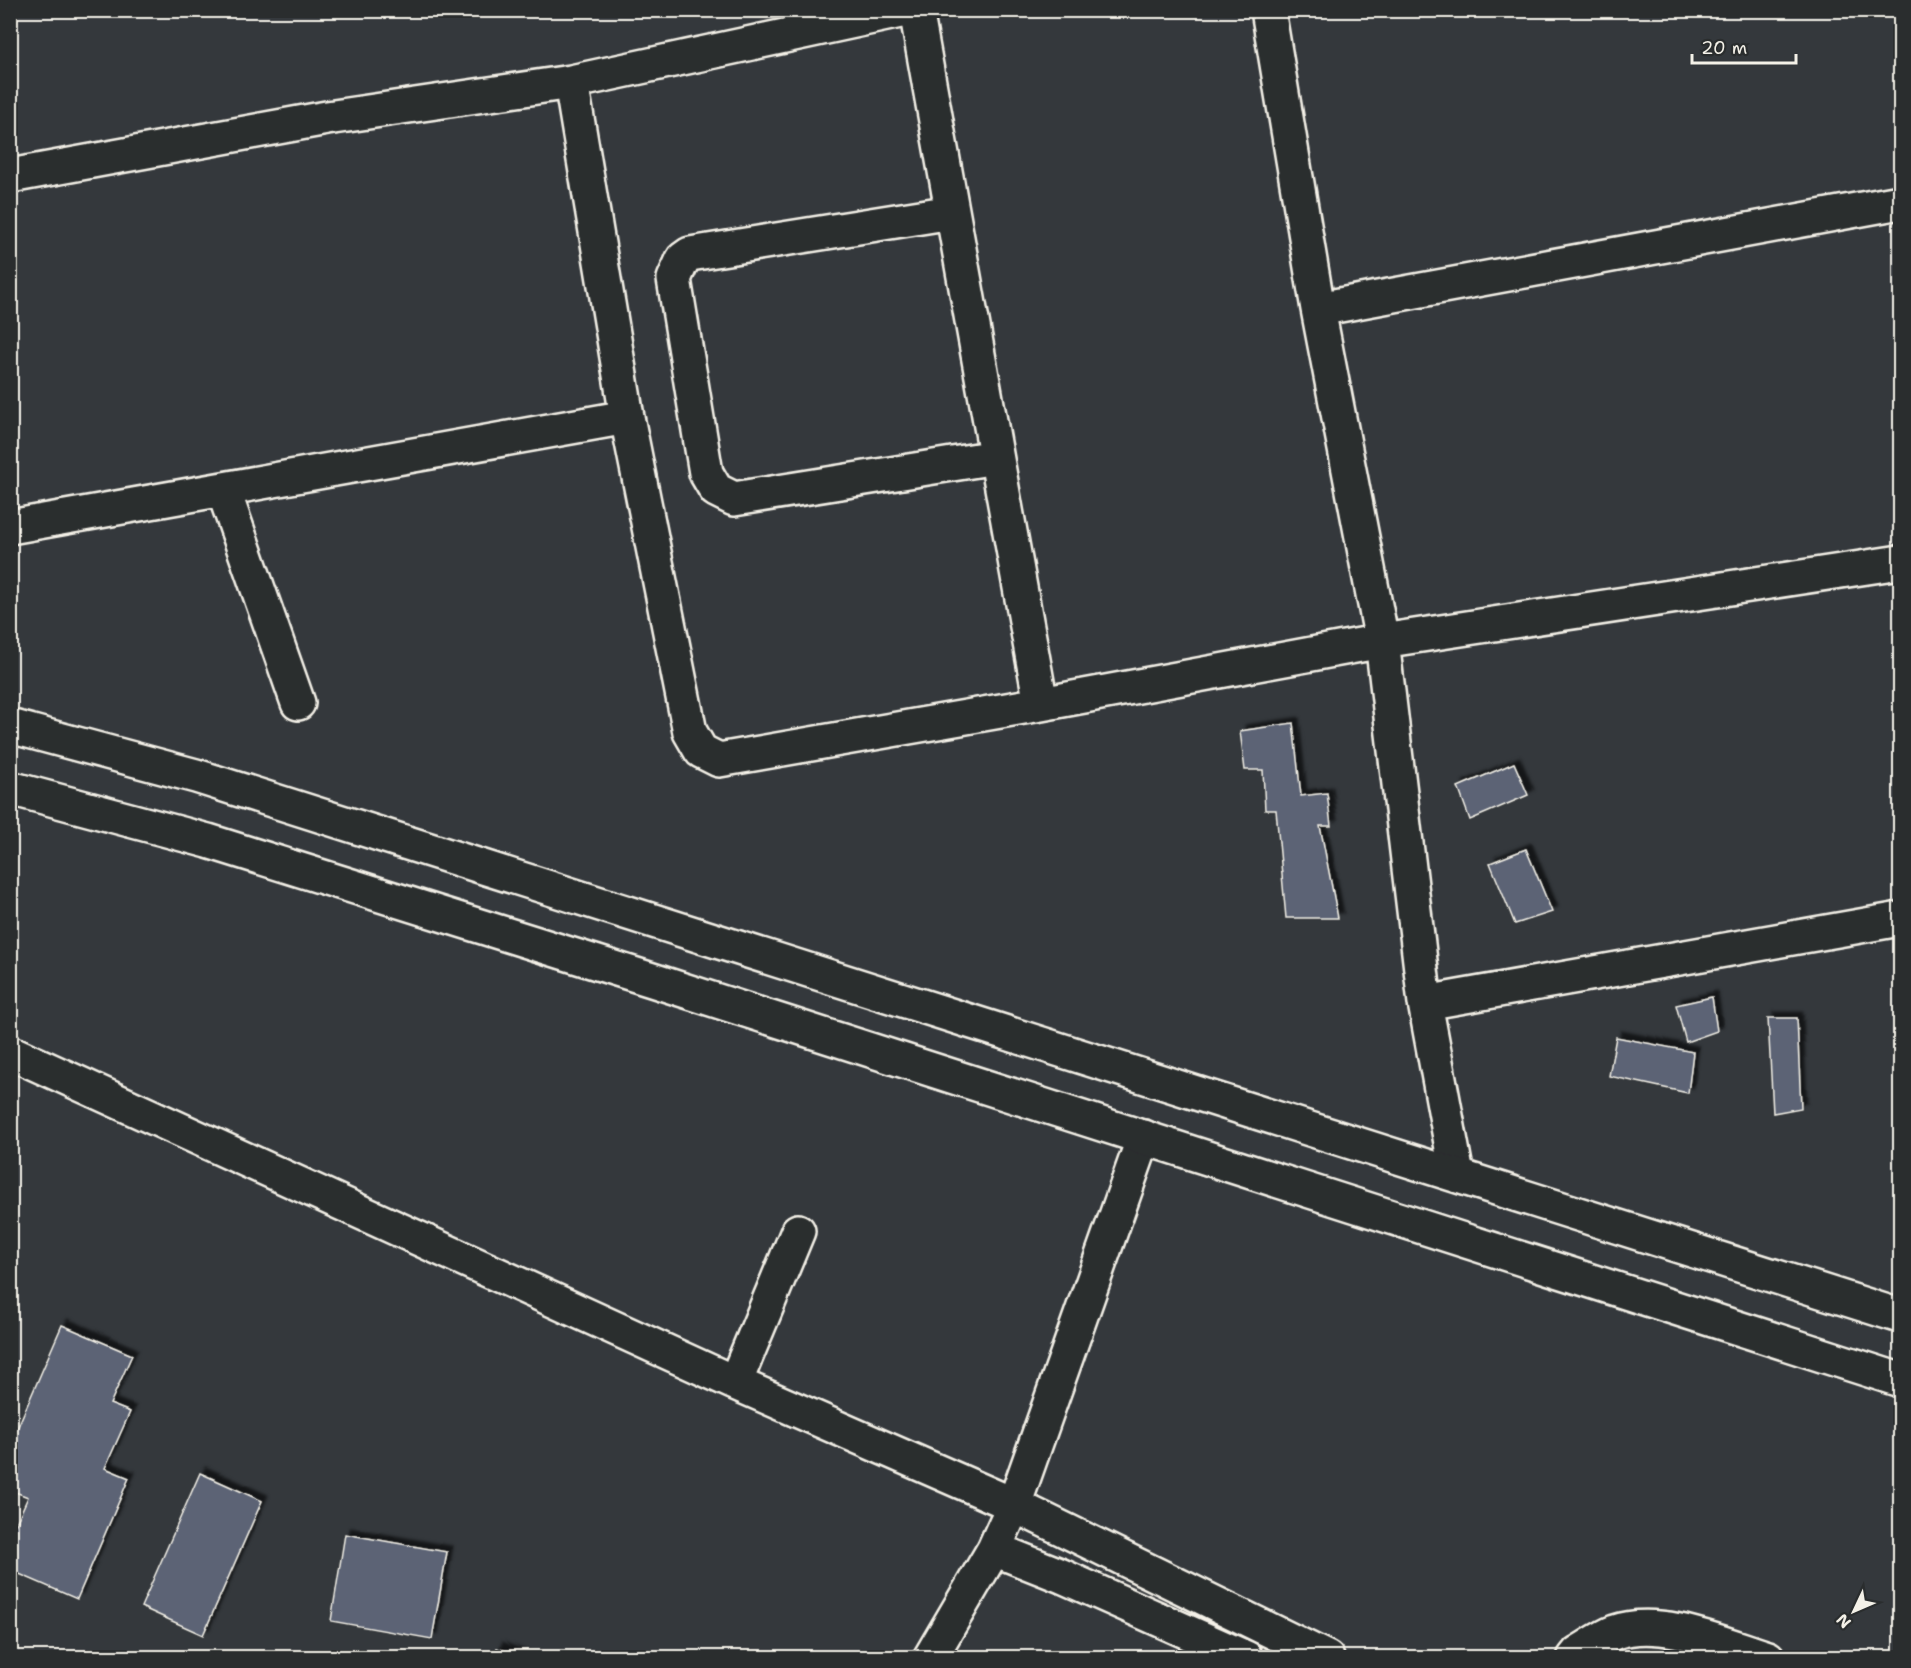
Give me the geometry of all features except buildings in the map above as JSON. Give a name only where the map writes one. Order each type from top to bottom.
[{"type":"street","points":[[10,176],[327,118],[571,82],[905,10]]},
{"type":"street","points":[[916,10],[1041,704]]},
{"type":"street","points":[[1268,10],[1318,309],[1382,641],[1425,1003],[1457,1175]]},
{"type":"street","points":[[571,82],[627,417],[690,732],[701,751],[718,760],[1041,704],[1382,641],[1900,561]]},
{"type":"street","points":[[1318,309],[1900,202]]},
{"type":"street","points":[[952,212],[690,254],[683,259],[674,279],[706,473],[716,490],[734,499],[996,457]]},
{"type":"street","points":[[10,527],[627,417]]},
{"type":"street","points":[[222,489],[298,703]]},
{"type":"street","points":[[10,726],[196,776],[1900,1316]]},
{"type":"street","points":[[10,788],[208,841],[1900,1380]]},
{"type":"street","points":[[1425,1003],[1900,919]]},
{"type":"street","points":[[10,1052],[735,1383],[1014,1506],[1327,1658]]},
{"type":"street","points":[[930,1658],[994,1548],[1014,1506],[1143,1137]]},
{"type":"street","points":[[735,1383],[798,1231]]},
{"type":"street","points":[[994,1548],[1246,1658]]},
{"type":"street","points":[[1574,1658],[1615,1632],[1654,1626],[1704,1637],[1768,1658]]}]
